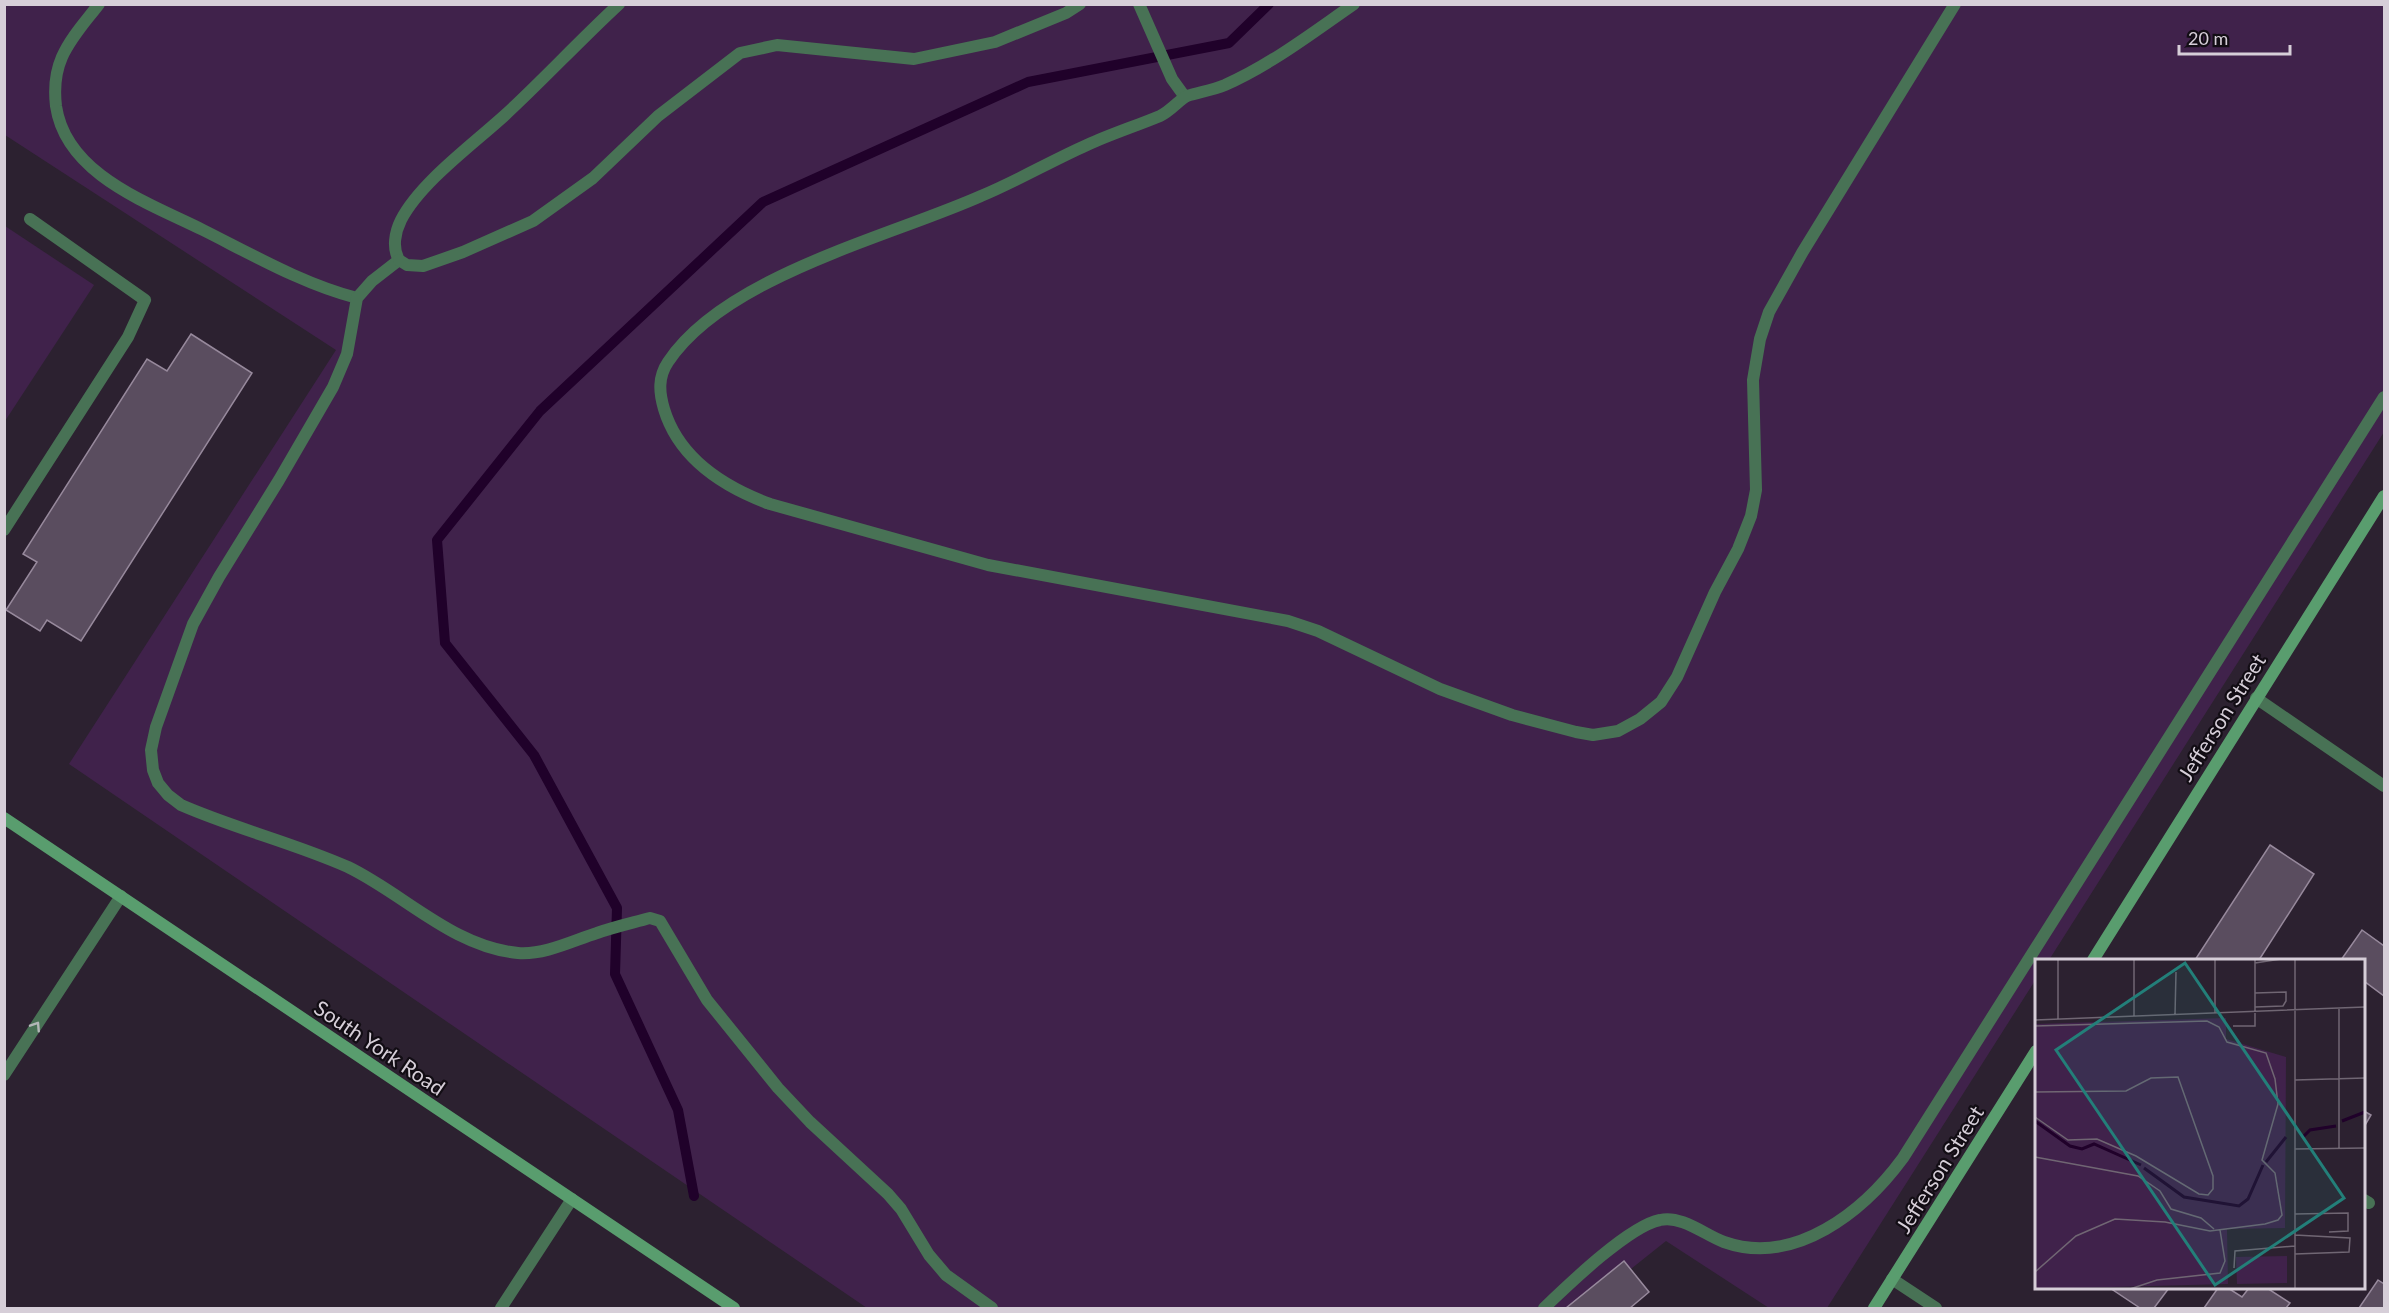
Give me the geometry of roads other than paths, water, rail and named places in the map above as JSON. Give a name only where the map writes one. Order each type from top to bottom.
[{"type":"main road","name":"Jefferson Street","points":[[2094,959],[2385,496]]},
{"type":"main road","name":"South York Road","points":[[4,818],[734,1308]]},
{"type":"main road","name":"Jefferson Street","points":[[1874,1308],[2035,1054]]},
{"type":"street","points":[[99,4],[72,39],[62,57],[56,78],[55,94],[58,117],[68,141],[76,152],[103,176],[136,197],[286,271],[357,298]]},
{"type":"street","points":[[399,260],[396,236],[402,219],[415,200],[439,174],[504,116],[619,4]]},
{"type":"street","points":[[399,260],[407,265],[423,266],[463,252],[533,221],[593,178],[658,116],[740,53],[777,45],[914,59],[995,42],[1066,14],[1080,4]]},
{"type":"street","points":[[1139,4],[1172,79],[1185,97]]},
{"type":"street","points":[[1354,4],[1270,61],[1225,85],[1185,97],[1178,105],[1161,116],[1081,148],[951,210],[785,274],[747,294],[688,337],[661,374],[660,393],[667,420],[673,432],[688,453],[708,471],[746,495],[770,504],[988,565],[1288,621],[1318,631],[1419,680],[1461,697],[1553,726],[1585,734],[1605,734],[1628,726],[1652,710],[1666,696],[1677,677],[1715,592],[1738,549],[1755,503],[1753,380],[1760,339],[1769,312],[1802,253],[1955,4]]},
{"type":"street","points":[[4,530],[128,338],[145,300],[30,219]]},
{"type":"street","points":[[399,260],[372,281],[357,298],[347,354],[333,387],[193,624],[152,741],[151,759],[156,778],[168,795],[181,805],[348,868],[386,887],[433,920],[461,936],[485,945],[525,953],[544,950],[640,920],[650,918],[660,921],[707,1000],[778,1088],[810,1122],[888,1194],[901,1209],[929,1255],[946,1275],[992,1308]]},
{"type":"street","points":[[1544,1308],[1602,1256],[1652,1222],[1663,1219],[1677,1221],[1719,1240],[1745,1247],[1781,1246],[1809,1237],[1840,1220],[1881,1186],[1903,1158],[2385,397]]},
{"type":"street","points":[[2256,698],[2385,786]]},
{"type":"street","points":[[4,1076],[121,896]]},
{"type":"street","points":[[501,1308],[572,1199]]},
{"type":"street","points":[[1892,1279],[1936,1308]]},
{"type":"waterway","points":[[694,1196],[678,1110],[615,974],[617,908],[534,755],[445,643],[437,540],[540,411],[763,202],[1028,82],[1229,43],[1269,4]]}]
